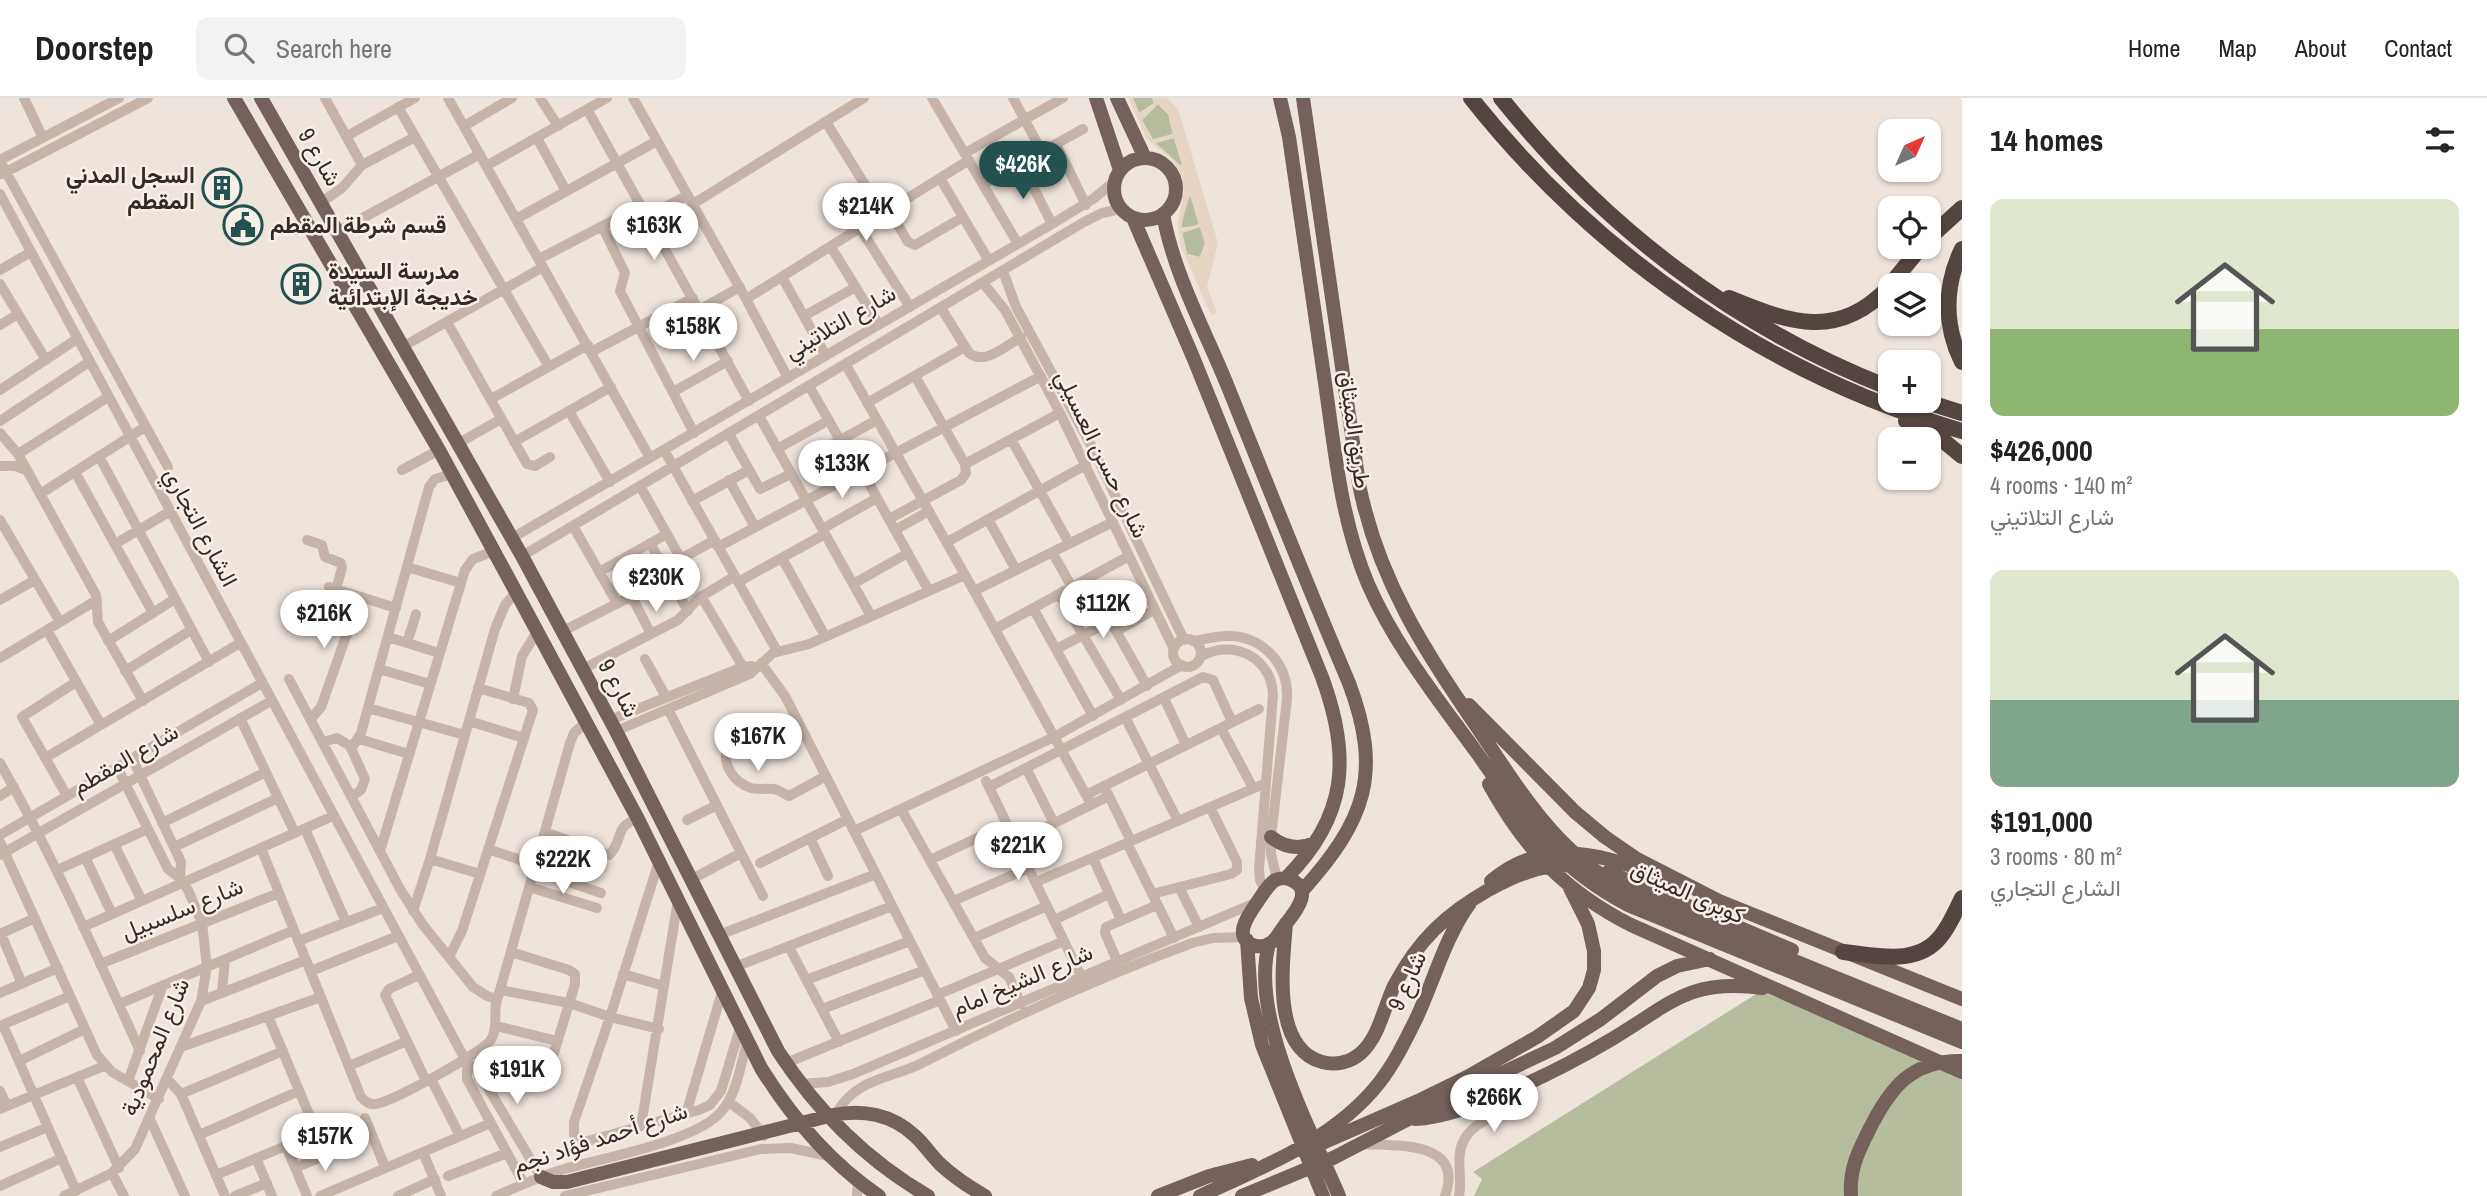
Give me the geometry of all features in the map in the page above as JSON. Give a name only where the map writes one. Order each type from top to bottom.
[{"type":"highway","points":[[1471,98],[1514,149],[1557,193],[1650,274],[1760,346],[1867,399],[1945,442],[1962,456]]},
{"type":"highway","points":[[1501,98],[1551,156],[1598,203],[1647,247],[1697,285],[1781,338],[1878,383]]},
{"type":"highway","points":[[1941,227],[1962,208]]},
{"type":"highway","points":[[1962,250],[1951,280],[1948,303],[1952,338],[1962,362]]},
{"type":"highway","points":[[1900,273],[1911,259]]},
{"type":"highway","points":[[1697,285],[1761,312],[1792,321],[1824,322],[1844,317],[1864,308],[1878,296]]},
{"type":"highway","points":[[1867,399],[1962,431]]},
{"type":"highway","points":[[1941,407],[1962,414]]},
{"type":"highway","points":[[1843,951],[1903,957],[1922,951],[1934,944],[1943,934],[1962,898]]},
{"type":"main road","name":"شارع 9","points":[[234,98],[439,450],[638,819],[722,992],[782,1101],[857,1188],[879,1196]]},
{"type":"main road","name":"شارع 9","points":[[261,98],[459,443],[563,631],[692,878],[771,1039],[801,1084],[832,1121],[874,1159],[928,1196]]},
{"type":"main road","points":[[1096,98],[1117,176],[1114,193],[1127,214],[1193,358],[1333,709],[1340,749],[1339,776],[1331,811],[1315,844],[1261,897],[1244,921],[1243,929],[1254,1014],[1339,1196]]},
{"type":"main road","points":[[1117,98],[1145,158]]},
{"type":"main road","name":"طريق الميثاق","points":[[1280,98],[1289,137],[1337,476],[1353,543],[1369,586],[1390,627],[1466,738]]},
{"type":"main road","name":"طريق الميثاق","points":[[1303,98],[1361,494],[1380,561],[1417,637]]},
{"type":"main road","points":[[262,147],[270,138],[281,136]]},
{"type":"main road","points":[[1117,176],[1134,160],[1145,158],[1163,164],[1174,180],[1174,198],[1164,214],[1152,219],[1127,214]]},
{"type":"main road","points":[[1164,214],[1170,248],[1179,275],[1224,376],[1349,683],[1364,731],[1365,773],[1356,814],[1336,852],[1301,891]]},
{"type":"main road","name":"كوبرى الميثاق","points":[[1417,637],[1518,799],[1534,831],[1557,856],[1598,888],[1643,912],[1962,1042]]},
{"type":"main road","points":[[1448,685],[1590,825],[1621,849],[1671,878],[1719,901],[1962,999]]},
{"type":"main road","points":[[1466,738],[1483,774],[1512,822],[1538,857],[1570,887],[1597,906],[1631,925],[1962,1072]]},
{"type":"main road","name":"كوبرى الميثاق","points":[[1466,738],[1518,799],[1573,854],[1603,878],[1637,897],[1962,1030]]},
{"type":"main road","points":[[1271,838],[1292,848],[1315,844]]},
{"type":"main road","name":"شارع 9","points":[[1200,1196],[1277,1159],[1347,1116],[1368,1096],[1387,1073],[1415,1020],[1457,923],[1485,885],[1504,871],[1525,859],[1547,853],[1570,852],[1593,855],[1671,878]]},
{"type":"main road","points":[[1286,923],[1282,982],[1286,1017],[1292,1037],[1300,1049],[1312,1058],[1326,1063],[1340,1063],[1354,1058],[1370,1043],[1393,988],[1425,940],[1448,916],[1512,877],[1531,870],[1560,865],[1592,868],[1962,1019]]},
{"type":"main road","points":[[1282,879],[1294,881],[1301,891],[1301,903],[1269,944],[1264,972],[1265,990],[1279,1072],[1323,1196]]},
{"type":"main road","points":[[1158,1196],[1209,1176],[1277,1159],[1335,1138],[1443,1090],[1514,1051],[1574,1011],[1589,988],[1594,970],[1594,951],[1588,923],[1570,887]]},
{"type":"main road","points":[[1246,939],[1258,946],[1269,944]]},
{"type":"main road","points":[[1248,1194],[1362,1144],[1452,1096],[1555,1048],[1601,1019],[1667,970],[1711,959],[1756,958]]},
{"type":"main road","points":[[1410,1119],[1452,1113],[1535,1079],[1589,1052],[1665,1004],[1694,991],[1726,985],[1779,990]]},
{"type":"main road","points":[[1851,1196],[1851,1176],[1857,1155],[1883,1102],[1894,1088],[1908,1076],[1933,1064],[1962,1061]]},
{"type":"main road","points":[[541,1177],[553,1182],[567,1182],[842,1113],[872,1113],[907,1129],[950,1173],[979,1192]]},
{"type":"street","points":[[24,98],[43,138]]},
{"type":"street","points":[[0,160],[118,98]]},
{"type":"street","points":[[3,174],[148,98]]},
{"type":"street","points":[[325,98],[362,165]]},
{"type":"street","points":[[347,136],[415,98]]},
{"type":"street","points":[[448,98],[650,458]]},
{"type":"street","points":[[464,126],[512,98]]},
{"type":"street","points":[[540,98],[558,126]]},
{"type":"street","points":[[486,166],[607,98]]},
{"type":"street","points":[[633,98],[788,378]]},
{"type":"street","points":[[647,217],[690,200],[864,98]]},
{"type":"street","points":[[932,98],[1018,244]]},
{"type":"street","points":[[1013,98],[1042,152]]},
{"type":"street","points":[[746,299],[940,178],[1024,120],[1063,98]]},
{"type":"street","points":[[398,107],[549,367]]},
{"type":"street","points":[[587,109],[749,401]]},
{"type":"street","points":[[826,122],[908,242],[915,246],[963,217]]},
{"type":"street","points":[[983,184],[1083,129]]},
{"type":"street","points":[[320,203],[342,188],[362,165],[415,137]]},
{"type":"street","points":[[537,138],[566,191]]},
{"type":"street","points":[[516,219],[657,141]]},
{"type":"street","points":[[1056,144],[1086,205]]},
{"type":"street","points":[[337,232],[480,154]]},
{"type":"street","name":"الشارع التجاري","points":[[0,160],[3,174],[168,467]]},
{"type":"street","points":[[1021,163],[1052,225]]},
{"type":"street","name":"شارع التلاتيني","points":[[512,538],[1086,205],[1117,176]]},
{"type":"street","points":[[940,178],[989,261]]},
{"type":"street","name":"الشارع التجاري","points":[[0,194],[466,1061],[481,1076],[541,1177]]},
{"type":"street","points":[[404,346],[504,289],[603,226],[641,206]]},
{"type":"street","name":"شارع التلاتيني","points":[[522,556],[1092,217],[1127,214]]},
{"type":"street","points":[[603,226],[625,273],[620,292],[694,433]]},
{"type":"street","points":[[860,228],[911,307]]},
{"type":"street","points":[[831,247],[879,325]]},
{"type":"street","points":[[0,270],[31,252]]},
{"type":"street","name":"شارع حسن العسيلي","points":[[1003,271],[1019,312],[1106,474],[1189,640]]},
{"type":"street","points":[[782,277],[826,356]]},
{"type":"street","name":"شارع حسن العسيلي","points":[[983,283],[994,295],[1021,338],[1041,376],[1174,649]]},
{"type":"street","points":[[0,284],[46,360]]},
{"type":"street","points":[[699,310],[740,287]]},
{"type":"street","points":[[804,316],[856,287]]},
{"type":"street","points":[[994,295],[1008,287]]},
{"type":"street","points":[[491,400],[549,367],[639,327],[693,298]]},
{"type":"street","points":[[942,308],[971,355],[981,359],[1021,338]]},
{"type":"street","points":[[0,325],[18,314]]},
{"type":"street","points":[[447,322],[530,466],[550,457]]},
{"type":"street","points":[[0,390],[77,339]]},
{"type":"street","points":[[867,403],[965,347]]},
{"type":"street","points":[[673,392],[728,361]]},
{"type":"street","points":[[0,421],[89,362]]},
{"type":"street","points":[[846,365],[1089,800]]},
{"type":"street","points":[[889,519],[961,480],[966,473],[965,464],[915,376]]},
{"type":"street","points":[[664,568],[755,527],[1041,376]]},
{"type":"street","points":[[809,386],[840,440]]},
{"type":"street","points":[[514,442],[611,387]]},
{"type":"street","points":[[18,454],[108,397]]},
{"type":"street","points":[[569,411],[610,482]]},
{"type":"street","points":[[965,464],[1060,413]]},
{"type":"street","points":[[759,416],[871,616]]},
{"type":"street","points":[[459,443],[501,419]]},
{"type":"street","points":[[777,449],[829,420]]},
{"type":"street","points":[[839,483],[822,454],[825,448],[877,420]]},
{"type":"street","points":[[40,494],[145,428]]},
{"type":"street","points":[[0,433],[18,454],[97,600],[98,622],[143,701]]},
{"type":"street","points":[[729,434],[761,489],[791,474]]},
{"type":"street","points":[[1011,439],[1069,543]]},
{"type":"street","points":[[402,470],[439,450]]},
{"type":"street","points":[[664,450],[777,651]]},
{"type":"street","points":[[99,456],[209,662]]},
{"type":"street","points":[[947,542],[1086,465]]},
{"type":"street","points":[[0,466],[15,466],[26,470]]},
{"type":"street","points":[[692,501],[749,470]]},
{"type":"street","points":[[862,471],[929,591]]},
{"type":"street","points":[[75,472],[153,613]]},
{"type":"street","points":[[351,749],[359,739],[432,483],[440,476],[452,474]]},
{"type":"street","points":[[729,481],[755,527]]},
{"type":"street","points":[[640,486],[681,559]]},
{"type":"street","points":[[583,669],[678,620],[701,596],[782,558],[877,498]]},
{"type":"street","points":[[895,530],[929,511]]},
{"type":"street","points":[[115,544],[169,512]]},
{"type":"street","points":[[988,519],[1016,570]]},
{"type":"street","points":[[0,520],[60,622]]},
{"type":"street","points":[[974,591],[1113,522]]},
{"type":"street","points":[[573,526],[617,603]]},
{"type":"street","points":[[599,572],[667,534]]},
{"type":"street","points":[[0,544],[10,537]]},
{"type":"street","points":[[307,540],[322,545],[324,557],[341,563],[342,568],[332,588],[396,608]]},
{"type":"street","points":[[650,543],[688,611]]},
{"type":"street","points":[[380,851],[461,583],[469,562],[477,556],[494,551]]},
{"type":"street","points":[[1052,552],[1072,587]]},
{"type":"street","points":[[853,584],[908,553]]},
{"type":"street","points":[[995,629],[1129,556]]},
{"type":"street","points":[[782,558],[825,636]]},
{"type":"street","points":[[407,567],[461,583]]},
{"type":"street","points":[[613,725],[668,709],[750,674],[777,651],[798,648],[965,575]]},
{"type":"street","points":[[1087,579],[1147,686]]},
{"type":"street","points":[[0,600],[34,580]]},
{"type":"street","points":[[413,911],[497,621],[516,592]]},
{"type":"street","points":[[1059,594],[1121,700]]},
{"type":"street","points":[[701,596],[743,667]]},
{"type":"street","points":[[311,719],[320,710],[360,597]]},
{"type":"street","points":[[563,631],[626,598],[632,600],[651,634]]},
{"type":"street","points":[[0,658],[97,600]]},
{"type":"street","points":[[108,641],[175,600]]},
{"type":"street","points":[[1033,608],[1093,716]]},
{"type":"street","points":[[1056,649],[1083,635],[1154,610]]},
{"type":"street","points":[[407,643],[416,614]]},
{"type":"street","points":[[326,623],[348,631]]},
{"type":"street","points":[[47,630],[101,725]]},
{"type":"street","points":[[125,671],[191,630]]},
{"type":"street","points":[[513,699],[522,656],[537,632]]},
{"type":"street","points":[[1182,665],[1175,659],[1174,649],[1178,643],[1224,636],[1246,638],[1265,648],[1283,671],[1287,692],[1271,838],[1271,855],[1282,879]]},
{"type":"street","points":[[387,637],[439,653]]},
{"type":"street","points":[[1189,640],[1200,648],[1200,657]]},
{"type":"street","points":[[45,758],[240,643]]},
{"type":"street","points":[[853,831],[1054,737],[1182,665],[1194,665],[1200,657],[1216,650],[1240,651],[1256,659],[1267,673],[1273,695],[1259,869],[1261,897]]},
{"type":"street","points":[[645,659],[666,697]]},
{"type":"street","points":[[613,725],[666,697],[743,667],[759,665]]},
{"type":"street","points":[[759,665],[780,687],[956,1031]]},
{"type":"street","points":[[379,669],[430,684]]},
{"type":"street","points":[[989,787],[1208,677],[1213,680],[1232,722]]},
{"type":"street","points":[[289,679],[413,911],[473,987],[482,994],[569,1003],[659,1029]]},
{"type":"street","points":[[67,796],[22,717],[76,682]]},
{"type":"street","name":"شارع المقطم","points":[[0,835],[262,683]]},
{"type":"street","points":[[449,957],[460,936],[533,708],[529,704],[478,688]]},
{"type":"street","points":[[1164,698],[1186,745]]},
{"type":"street","name":"شارع المقطم","points":[[1,850],[38,833],[271,701]]},
{"type":"street","points":[[368,708],[465,735]]},
{"type":"street","points":[[668,709],[763,896]]},
{"type":"street","points":[[1016,842],[1054,823],[1149,764],[1259,709]]},
{"type":"street","points":[[1125,717],[1178,821]]},
{"type":"street","points":[[240,718],[278,798],[300,831],[346,922]]},
{"type":"street","points":[[743,720],[740,731],[729,743],[725,756],[732,774],[742,783],[755,789],[776,789],[789,796],[826,776]]},
{"type":"street","points":[[469,721],[524,738]]},
{"type":"street","points":[[261,848],[361,1097],[370,1104],[382,1102],[466,1061],[489,1042],[496,1026],[499,994],[571,738],[586,722]]},
{"type":"street","points":[[1222,728],[1253,788]]},
{"type":"street","points":[[323,742],[337,738],[346,742],[351,749],[365,782],[362,790],[351,797]]},
{"type":"street","points":[[359,739],[409,754]]},
{"type":"street","points":[[132,758],[182,865],[181,880]]},
{"type":"street","points":[[0,763],[57,870],[140,1051]]},
{"type":"street","points":[[117,767],[168,869],[181,880]]},
{"type":"street","points":[[1026,768],[1054,823]]},
{"type":"street","points":[[162,823],[266,772]]},
{"type":"street","points":[[982,772],[1082,978]]},
{"type":"street","points":[[1036,882],[1266,783]]},
{"type":"street","points":[[0,796],[14,787]]},
{"type":"street","points":[[1106,791],[1174,938]]},
{"type":"street","points":[[174,847],[278,798]]},
{"type":"street","points":[[687,820],[716,805]]},
{"type":"street","points":[[1152,894],[1231,874],[1237,868],[1238,864],[1210,807]]},
{"type":"street","points":[[901,809],[985,958],[1012,980],[1021,1004]]},
{"type":"street","points":[[83,927],[181,880],[333,816]]},
{"type":"street","points":[[545,832],[610,855],[617,846],[619,833],[625,824],[638,819]]},
{"type":"street","points":[[760,863],[848,819]]},
{"type":"street","points":[[930,860],[1007,824]]},
{"type":"street","points":[[57,870],[148,828]]},
{"type":"street","points":[[810,838],[828,876]]},
{"type":"street","points":[[114,844],[142,901]]},
{"type":"street","points":[[488,849],[601,892]]},
{"type":"street","points":[[1,850],[104,1066],[159,1099]]},
{"type":"street","points":[[692,878],[741,853]]},
{"type":"street","points":[[85,857],[112,914]]},
{"type":"street","points":[[1093,858],[1121,920]]},
{"type":"street","points":[[430,859],[480,874]]},
{"type":"street","points":[[659,861],[574,1122],[574,1135],[585,1142],[706,1107],[721,1091],[744,1035]]},
{"type":"street","points":[[953,901],[1029,868]]},
{"type":"street","points":[[719,935],[876,874]]},
{"type":"street","name":"شارع المحمودية","points":[[64,1196],[116,1170],[135,1149],[201,1001],[207,967],[206,941],[192,898],[181,880]]},
{"type":"street","points":[[529,887],[597,908]]},
{"type":"street","points":[[1179,887],[1199,928]]},
{"type":"street","name":"شارع سلسبيل","points":[[100,964],[279,893]]},
{"type":"street","points":[[1054,920],[1109,894]]},
{"type":"street","name":"شارع الشيخ امام","points":[[801,1084],[845,1078],[1199,928],[1261,897]]},
{"type":"street","points":[[641,1126],[678,900]]},
{"type":"street","points":[[1118,962],[1105,931],[1107,926],[1157,905]]},
{"type":"street","points":[[736,967],[892,906]]},
{"type":"street","points":[[974,938],[1047,906]]},
{"type":"street","points":[[298,941],[383,908]]},
{"type":"street","points":[[22,984],[3,947],[0,934],[35,918]]},
{"type":"street","points":[[119,1004],[293,930]]},
{"type":"street","points":[[310,971],[398,936]]},
{"type":"street","name":"شارع الشيخ امام","points":[[832,1121],[844,1102],[860,1088],[906,1071],[999,1024],[1173,950],[1213,938],[1246,939]]},
{"type":"street","points":[[806,980],[910,941]]},
{"type":"street","points":[[786,1063],[1064,941]]},
{"type":"street","points":[[789,947],[839,1042]]},
{"type":"street","points":[[511,952],[575,974],[575,984],[546,1079]]},
{"type":"street","points":[[222,992],[225,959]]},
{"type":"street","points":[[201,1001],[306,960]]},
{"type":"street","points":[[0,993],[58,968]]},
{"type":"street","points":[[822,1009],[925,970]]},
{"type":"street","points":[[624,974],[664,986]]},
{"type":"street","points":[[419,975],[388,989],[385,998],[460,1136]]},
{"type":"street","points":[[128,1081],[163,985]]},
{"type":"street","points":[[686,1114],[722,992]]},
{"type":"street","points":[[70,996],[1,1026],[76,1191]]},
{"type":"street","points":[[181,1047],[321,997]]},
{"type":"street","points":[[268,1016],[326,1155]]},
{"type":"street","points":[[496,1026],[557,1041]]},
{"type":"street","points":[[19,1061],[85,1029]]},
{"type":"street","name":"شارع أحمد فؤاد نجم","points":[[496,1196],[541,1177],[700,1128],[716,1117],[729,1102],[744,1035]]},
{"type":"street","points":[[349,1066],[407,1041]]},
{"type":"street","points":[[181,1094],[283,1051]]},
{"type":"street","points":[[904,1053],[903,1064],[906,1071]]},
{"type":"street","name":"الشارع التجاري","points":[[466,1061],[467,1079],[524,1184]]},
{"type":"street","points":[[0,1091],[3,1107],[104,1066]]},
{"type":"street","points":[[77,1077],[116,1170],[124,1196]]},
{"type":"street","points":[[167,1079],[181,1094],[225,1196]]},
{"type":"street","points":[[1458,1196],[1460,1152],[1466,1136],[1478,1125],[1516,1104],[1535,1079]]},
{"type":"street","points":[[199,1135],[299,1091]]},
{"type":"street","points":[[729,1102],[751,1118],[770,1148]]},
{"type":"street","points":[[706,1107],[716,1117]]},
{"type":"street","points":[[366,1118],[385,1167]]},
{"type":"street","points":[[150,1119],[186,1196]]},
{"type":"street","points":[[326,1195],[491,1123]]},
{"type":"street","points":[[0,1147],[48,1127]]},
{"type":"street","points":[[216,1175],[317,1133]]},
{"type":"street","points":[[1362,1144],[1415,1146],[1431,1152],[1440,1159],[1446,1170],[1448,1181],[1445,1196]]},
{"type":"street","points":[[286,1146],[307,1196]]},
{"type":"street","points":[[295,1168],[343,1148]]},
{"type":"street","name":"شارع أحمد فؤاد نجم","points":[[565,1196],[770,1148],[801,1150],[831,1157]]},
{"type":"street","points":[[423,1152],[441,1196]]},
{"type":"street","points":[[448,1176],[507,1153]]},
{"type":"street","points":[[0,1186],[62,1158]]},
{"type":"street","points":[[256,1158],[272,1196]]},
{"type":"street","points":[[397,1196],[435,1180]]},
{"type":"street","points":[[235,1196],[267,1183]]},
{"type":"green space","points":[[1133,98],[1152,98],[1154,103],[1139,113]]},
{"type":"green space","points":[[1158,104],[1168,114],[1173,134],[1153,140],[1142,120]]},
{"type":"green space","points":[[1174,138],[1182,165],[1181,166],[1155,143]]},
{"type":"green space","points":[[1190,194],[1199,225],[1181,228],[1185,207]]},
{"type":"green space","points":[[1200,227],[1205,243],[1200,257],[1187,254],[1182,232]]},
{"type":"green space","points":[[1761,991],[1962,1075],[1962,1196],[1474,1196],[1482,1179],[1473,1172]]},
{"type":"shaded area","points":[[1129,98],[1133,98],[1139,113],[1154,103],[1152,98],[1167,98],[1178,109],[1218,243],[1207,287],[1217,313],[1211,315],[1181,247],[1178,223],[1184,191],[1182,176],[1174,162],[1146,138]],"holes":[[[1158,104],[1168,114],[1173,134],[1153,139],[1142,120]],[[1174,138],[1181,166],[1156,143]],[[1190,195],[1199,224],[1183,229],[1181,225]],[[1200,227],[1205,243],[1200,257],[1187,254],[1182,233]]]},
{"type":"place","name":"السجل المدني المقطم","points":[[222,188]]},
{"type":"place","name":"قسم شرطة المقطم","points":[[243,225]]},
{"type":"place","name":"مدرسة السيدة خديجة الإبتدائية","points":[[301,284]]}]
